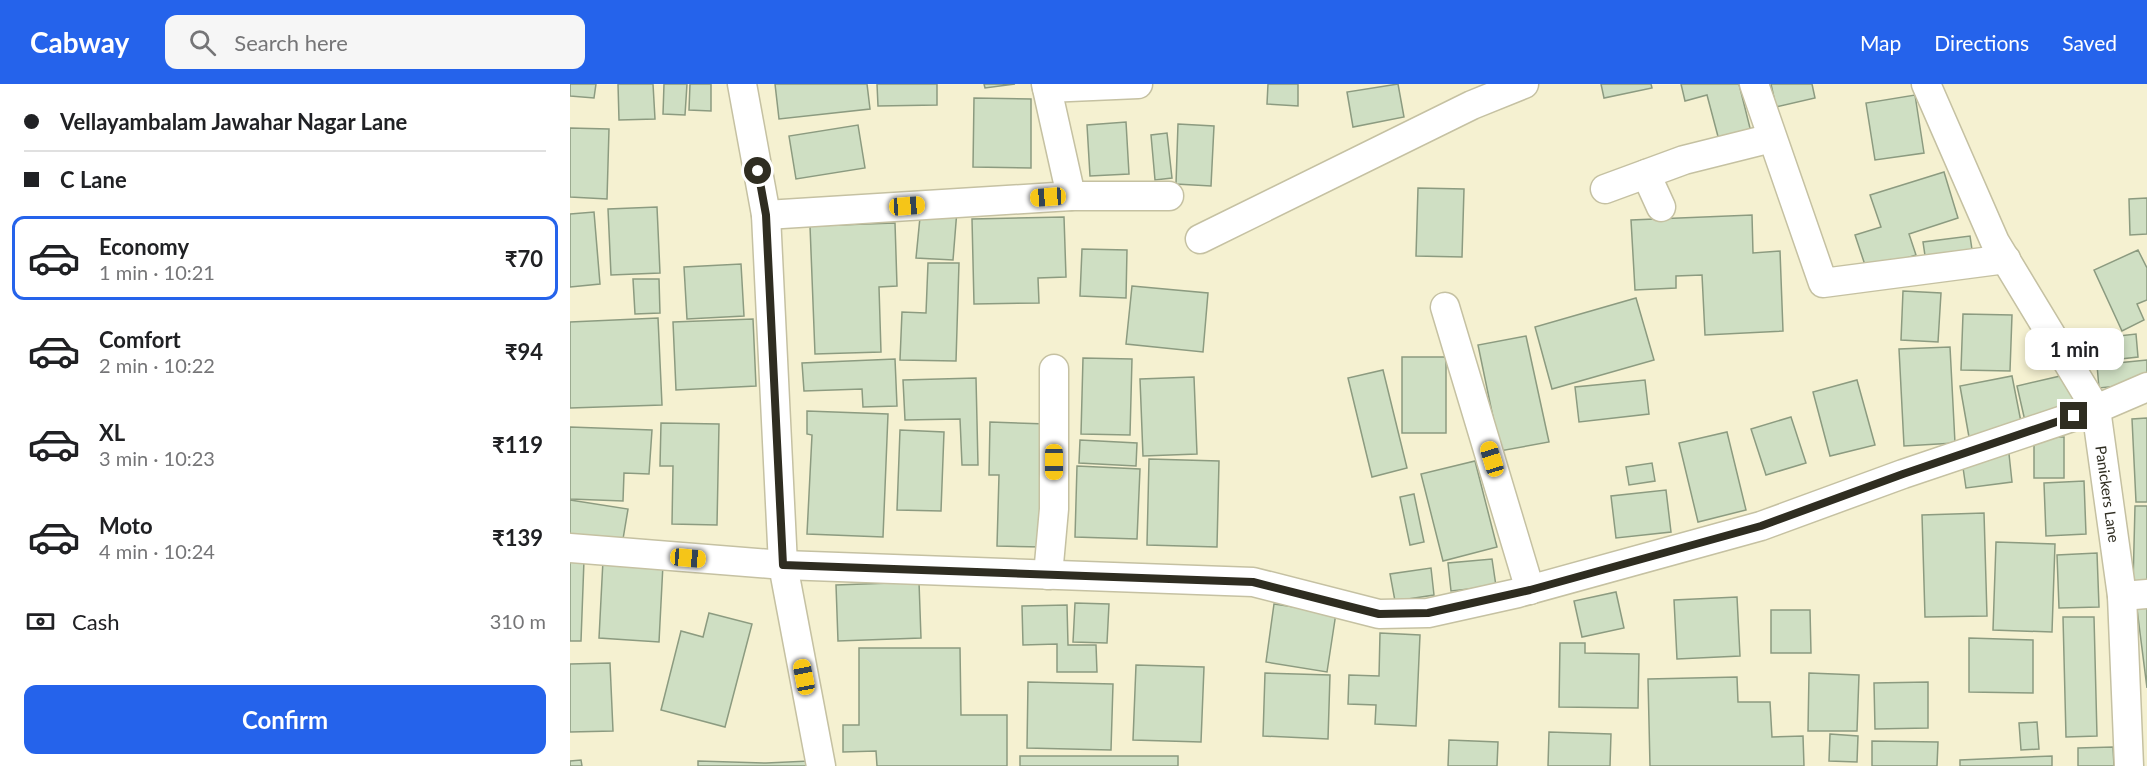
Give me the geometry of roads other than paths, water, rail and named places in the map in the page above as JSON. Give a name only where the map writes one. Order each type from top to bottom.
[{"type":"street","points":[[742,84],[766,215],[783,565],[821,766]]},
{"type":"street","points":[[1071,195],[1046,86],[1138,84]]},
{"type":"street","points":[[1200,239],[1472,105],[1524,84]]},
{"type":"street","points":[[1754,84],[1822,283],[2006,260]]},
{"type":"street","name":"Panickers Lane","points":[[1926,84],[1995,242],[2096,409],[2134,595],[2129,766]]},
{"type":"street","points":[[1605,189],[1683,160],[1772,138]]},
{"type":"street","points":[[1646,174],[1661,207]]},
{"type":"street","points":[[766,215],[1071,195],[1168,195]]},
{"type":"street","points":[[1445,308],[1530,590]]},
{"type":"street","points":[[1048,575],[1054,509],[1054,369]]},
{"type":"street","points":[[570,548],[783,565],[1253,582],[1379,614],[1428,613],[1530,590],[1761,526],[1903,474],[2096,409],[2147,387]]}]
